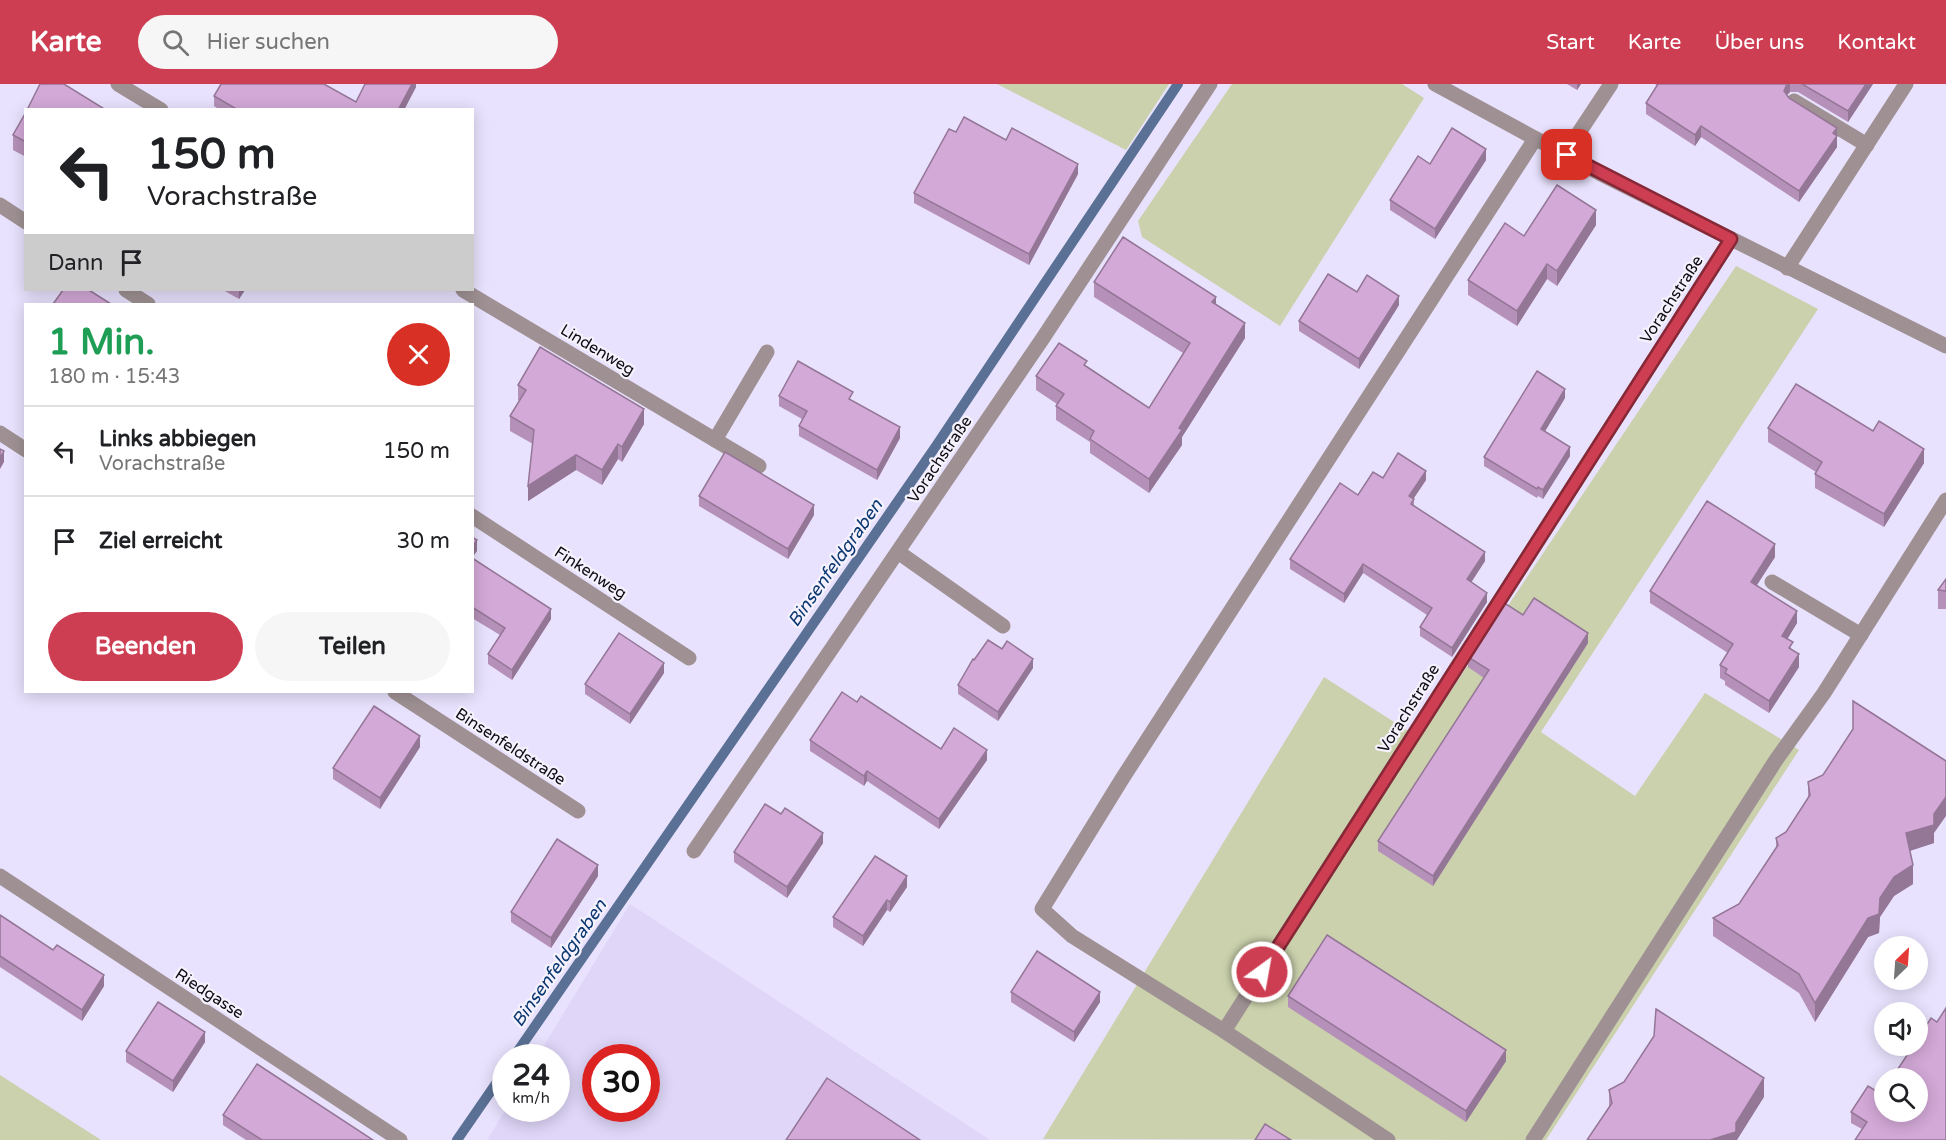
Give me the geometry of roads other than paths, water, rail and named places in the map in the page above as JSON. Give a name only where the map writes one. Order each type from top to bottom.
[{"type":"street","points":[[118,84],[159,108]]},
{"type":"street","name":"Vorachstraße","points":[[694,851],[898,552],[1210,84]]},
{"type":"street","points":[[1435,84],[1535,139],[1946,346]]},
{"type":"street","points":[[1567,155],[1611,84]]},
{"type":"street","points":[[1787,267],[1906,84]]},
{"type":"street","points":[[1794,101],[1867,145]]},
{"type":"street","points":[[1388,1140],[1224,1031],[1072,936],[1042,909],[1129,769],[1535,139]]},
{"type":"street","points":[[0,205],[24,221]]},
{"type":"street","name":"Vorachstraße","points":[[1224,1031],[1731,239]]},
{"type":"street","points":[[128,291],[146,303]]},
{"type":"street","name":"Lindenweg","points":[[465,291],[759,466]]},
{"type":"street","points":[[715,440],[767,352]]},
{"type":"street","points":[[0,433],[24,449]]},
{"type":"street","points":[[1533,1140],[1776,760],[1824,693],[1946,500]]},
{"type":"street","name":"Finkenweg","points":[[474,517],[689,658]]},
{"type":"street","points":[[898,552],[1003,626]]},
{"type":"street","points":[[1772,582],[1860,635]]},
{"type":"street","name":"Binsenfeldstraße","points":[[397,693],[578,811]]},
{"type":"street","name":"Riedgasse","points":[[0,876],[400,1140]]},
{"type":"waterway","name":"Binsenfeldgraben","points":[[523,1044],[936,446],[1178,84]]},
{"type":"waterway","name":"Binsenfeldgraben","points":[[457,1140],[492,1089]]}]
